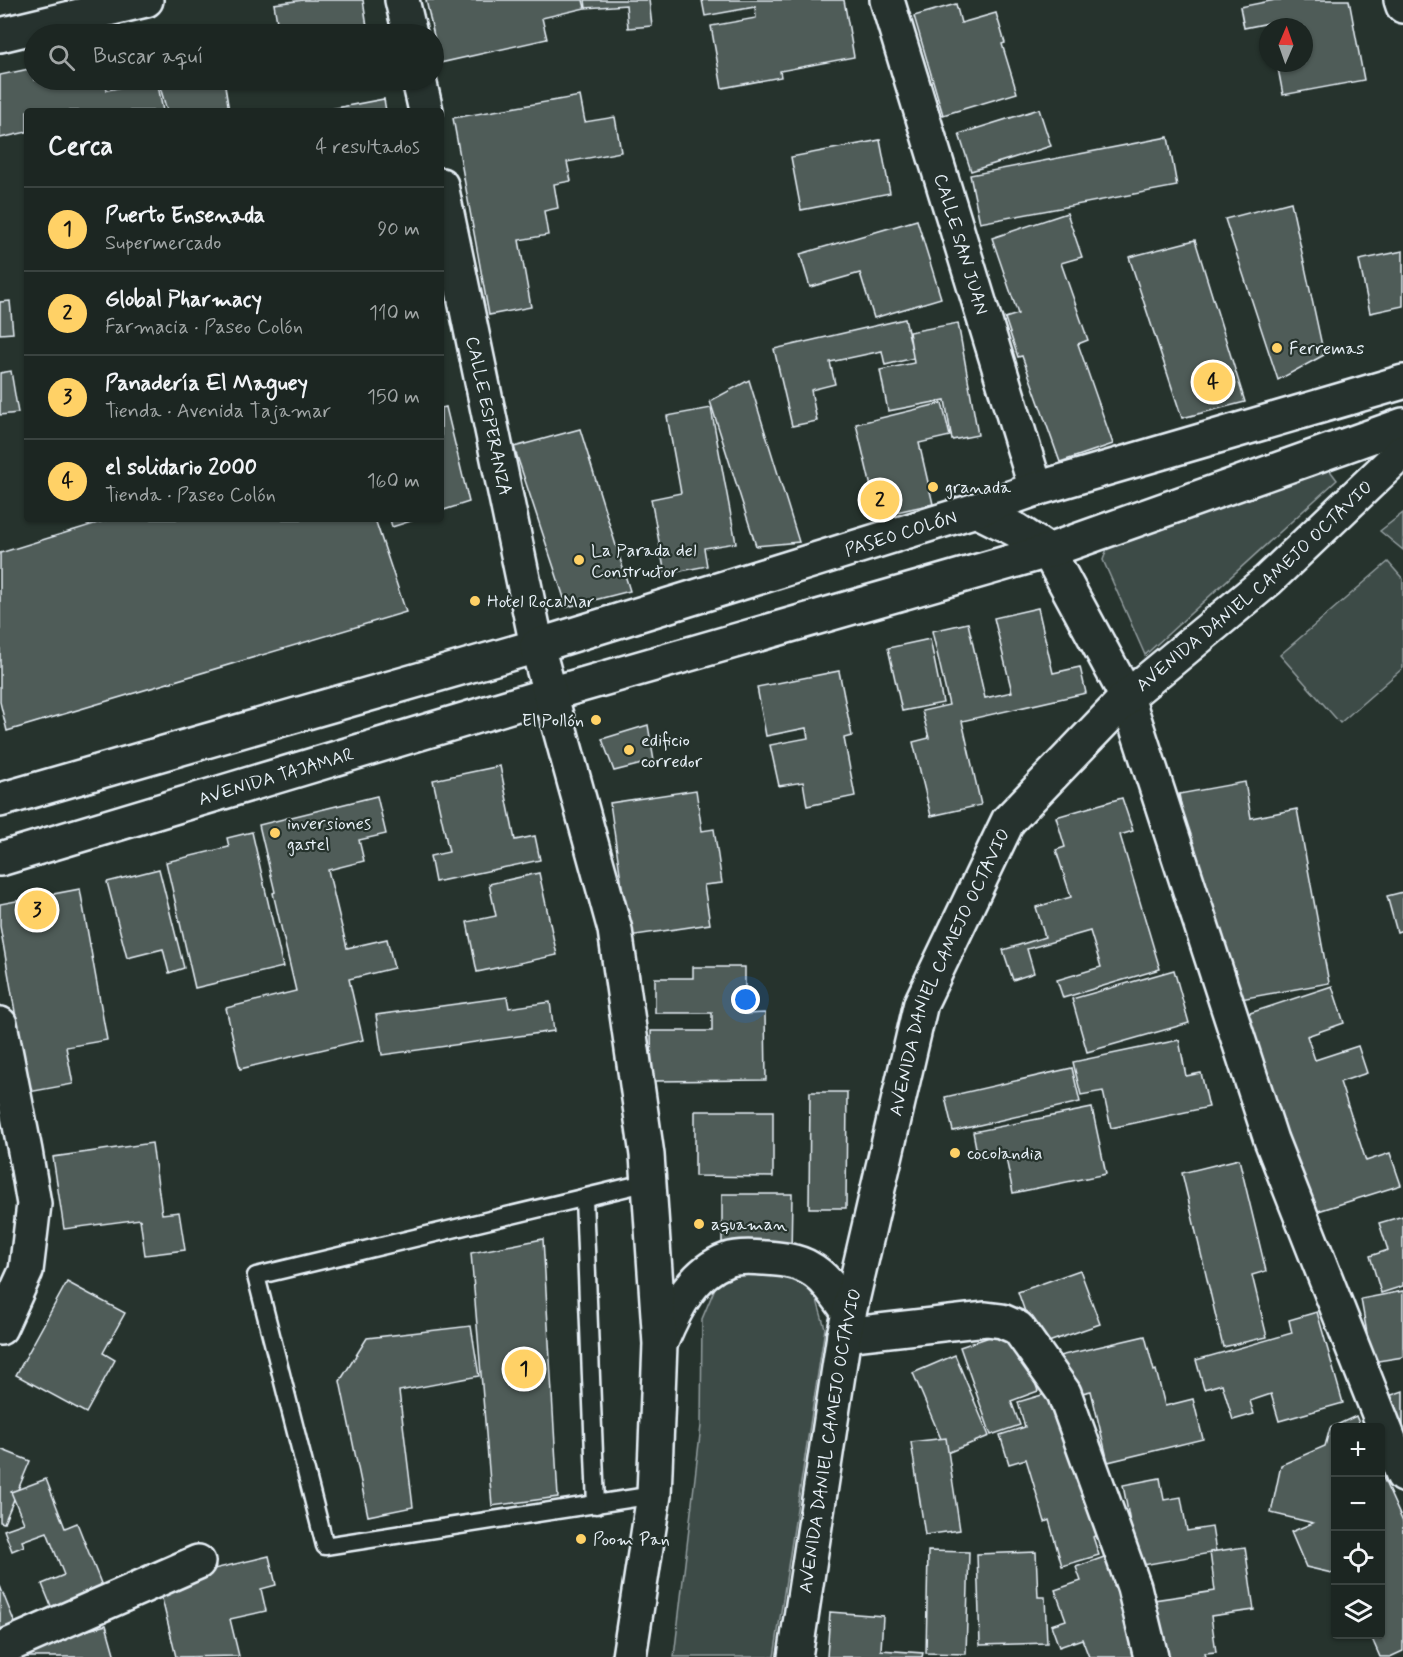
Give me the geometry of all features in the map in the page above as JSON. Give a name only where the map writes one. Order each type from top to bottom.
[{"type":"street","points":[[46,24],[146,0]]},
{"type":"street","points":[[402,0],[408,24]]},
{"type":"street","name":"CALLE SAN JUAN","points":[[886,0],[1036,489]]},
{"type":"street","points":[[1401,0],[1403,6]]},
{"type":"street","points":[[0,35],[24,29]]},
{"type":"street","points":[[421,90],[425,108]]},
{"type":"street","name":"CALLE ESPERANZA","points":[[444,199],[537,646],[550,694]]},
{"type":"street","name":"PASEO COLÓN","points":[[537,646],[976,510],[1036,489],[1403,382]]},
{"type":"street","points":[[629,1657],[654,1495],[660,1344],[655,1245],[647,1155],[615,930],[550,694],[1048,551],[1403,425]]},
{"type":"street","name":"AVENIDA DANIEL CAMEJO OCTAVIO","points":[[795,1657],[847,1324],[921,1003],[1008,821],[1126,697],[1268,580],[1403,451]]},
{"type":"street","points":[[976,510],[1016,530],[1048,551],[1126,697],[1272,1140],[1403,1475]]},
{"type":"street","points":[[0,800],[537,646]]},
{"type":"street","name":"AVENIDA TAJAMAR","points":[[0,859],[550,694]]},
{"type":"street","points":[[0,1024],[34,1204],[26,1271],[0,1328]]},
{"type":"street","points":[[660,1344],[671,1318],[686,1293],[705,1273],[728,1260],[755,1257],[784,1259],[810,1268],[828,1284],[847,1324],[987,1319],[1002,1321],[1018,1328],[1064,1394],[1134,1587],[1151,1657]]},
{"type":"street","points":[[0,1649],[198,1562]]},
{"type":"lane","points":[[648,1182],[256,1276],[325,1546],[654,1495]]},
{"type":"lane","points":[[584,1198],[596,1505]]},
{"type":"shaded area","points":[[1328,468],[1337,480],[1145,655],[1103,560],[1113,532]]},
{"type":"shaded area","points":[[1403,513],[1403,550],[1380,531]]},
{"type":"shaded area","points":[[1388,562],[1403,579],[1403,668],[1340,723],[1280,655]]},
{"type":"shaded area","points":[[736,1268],[799,1278],[817,1300],[825,1328],[774,1657],[674,1657],[701,1426],[702,1319],[717,1283]]},
{"type":"building","points":[[303,0],[363,0],[367,24],[277,24],[274,4]]},
{"type":"building","points":[[426,0],[583,0],[585,8],[542,18],[547,39],[444,62],[444,24],[431,24]]},
{"type":"building","points":[[585,0],[649,0],[652,26],[628,28],[626,5],[586,8]]},
{"type":"building","points":[[702,0],[844,0],[854,57],[780,71],[781,77],[722,88],[711,26],[756,18],[755,7],[705,16]]},
{"type":"building","points":[[1275,0],[1349,0],[1364,80],[1283,95],[1279,72],[1313,72],[1313,18],[1259,18],[1259,25],[1244,28],[1240,7]]},
{"type":"building","points":[[956,4],[961,23],[996,13],[1005,43],[1002,44],[1017,93],[943,115],[914,16]]},
{"type":"building","points":[[24,70],[24,90],[159,90],[162,108],[24,108],[24,133],[0,138],[0,75]]},
{"type":"building","points":[[161,90],[226,90],[229,108],[166,108]]},
{"type":"building","points":[[580,96],[585,122],[615,117],[621,152],[567,162],[571,181],[554,184],[558,208],[544,211],[548,235],[519,240],[531,307],[489,315],[453,118]]},
{"type":"building","points":[[384,99],[386,108],[336,108]]},
{"type":"building","points":[[1039,109],[1051,146],[971,171],[959,134]]},
{"type":"building","points":[[1168,137],[1177,186],[980,223],[970,175]]},
{"type":"building","points":[[880,140],[890,193],[801,210],[791,157]]},
{"type":"building","points":[[1291,202],[1324,355],[1278,380],[1225,219]]},
{"type":"building","points":[[1067,213],[1082,257],[1061,263],[1088,340],[1078,344],[1113,444],[1060,462],[1022,356],[1018,357],[1005,318],[1018,314],[992,238]]},
{"type":"building","points":[[917,220],[941,298],[874,318],[860,273],[810,287],[800,254]]},
{"type":"building","points":[[1195,240],[1245,402],[1182,418],[1129,257]]},
{"type":"building","points":[[1403,251],[1403,306],[1370,313],[1359,260]]},
{"type":"building","points":[[10,301],[13,333],[0,334],[0,302]]},
{"type":"building","points":[[905,319],[914,358],[885,365],[882,351],[830,362],[835,384],[811,390],[817,421],[792,426],[774,349]]},
{"type":"building","points":[[958,323],[978,435],[952,440],[945,400],[888,411],[880,370],[914,363],[909,332]]},
{"type":"building","points":[[11,371],[18,413],[0,415],[0,373]]},
{"type":"building","points":[[749,380],[799,542],[756,546],[710,401]]},
{"type":"building","points":[[942,403],[950,436],[919,443],[933,504],[878,516],[856,424]]},
{"type":"building","points":[[444,407],[446,407],[469,502],[444,510]]},
{"type":"building","points":[[711,408],[736,543],[704,548],[707,566],[665,574],[651,499],[681,493],[667,416]]},
{"type":"building","points":[[580,429],[630,591],[567,607],[514,447]]},
{"type":"building","points":[[100,522],[376,522],[406,612],[7,731],[0,702],[0,553]]},
{"type":"building","points":[[391,522],[408,522],[392,527]]},
{"type":"building","points":[[1038,608],[1053,673],[1080,667],[1086,693],[962,721],[981,805],[931,816],[913,742],[929,738],[922,711],[949,705],[932,631],[968,623],[985,698],[1012,692],[994,618]]},
{"type":"building","points":[[930,639],[943,703],[902,711],[888,648]]},
{"type":"building","points":[[839,671],[852,736],[844,738],[855,796],[807,806],[803,782],[779,786],[770,745],[808,738],[806,728],[766,736],[757,687]]},
{"type":"building","name":"edificio corredor","points":[[648,725],[654,761],[614,771],[602,739]]},
{"type":"building","points":[[500,766],[515,840],[535,836],[540,860],[435,882],[430,856],[449,852],[433,780]]},
{"type":"building","points":[[1245,782],[1251,818],[1297,809],[1329,983],[1241,999],[1236,972],[1219,975],[1200,911],[1179,794]]},
{"type":"building","points":[[696,790],[702,831],[714,829],[722,883],[704,885],[710,924],[629,936],[610,803]]},
{"type":"building","points":[[377,796],[386,834],[359,840],[364,861],[328,870],[347,948],[387,939],[394,968],[349,979],[363,1040],[240,1069],[226,1008],[296,991],[259,825]]},
{"type":"building","points":[[1122,798],[1133,831],[1120,835],[1160,969],[1063,998],[1057,980],[1101,967],[1090,931],[1027,949],[1034,973],[1013,980],[1003,950],[1045,937],[1036,907],[1071,897],[1056,850],[1065,847],[1056,817]]},
{"type":"building","points":[[252,832],[283,967],[195,988],[166,862],[229,847],[227,838]]},
{"type":"building","points":[[159,869],[184,968],[169,973],[163,949],[127,958],[107,882]]},
{"type":"building","points":[[539,873],[557,955],[477,972],[467,922],[496,916],[489,884]]},
{"type":"building","points":[[80,889],[107,1040],[66,1047],[73,1084],[29,1092],[0,926],[0,904]]},
{"type":"building","points":[[1403,892],[1403,930],[1397,932],[1387,896]]},
{"type":"building","points":[[693,967],[745,967],[745,1014],[765,1013],[766,1080],[652,1081],[651,1031],[712,1031],[712,1013],[655,1013],[655,978],[693,978]]},
{"type":"building","points":[[1174,970],[1189,1023],[1087,1052],[1072,999]]},
{"type":"building","points":[[1332,986],[1344,1023],[1307,1036],[1315,1060],[1358,1046],[1367,1073],[1340,1082],[1366,1161],[1390,1153],[1401,1185],[1312,1213],[1247,1014]]},
{"type":"building","points":[[507,997],[509,1008],[550,1002],[554,1031],[382,1055],[376,1015]]},
{"type":"building","points":[[1179,1040],[1186,1076],[1201,1073],[1209,1107],[1111,1128],[1103,1091],[1081,1095],[1073,1062]]},
{"type":"building","points":[[1072,1068],[1080,1102],[953,1131],[945,1097]]},
{"type":"building","points":[[810,1092],[847,1092],[846,1208],[809,1208]]},
{"type":"building","points":[[1092,1108],[1106,1174],[1013,1193],[1005,1153],[978,1158],[973,1132]]},
{"type":"building","points":[[695,1111],[773,1111],[773,1177],[695,1176]]},
{"type":"building","points":[[152,1143],[162,1214],[179,1212],[185,1250],[145,1255],[140,1219],[64,1229],[53,1157]]},
{"type":"building","points":[[1239,1159],[1266,1271],[1252,1275],[1267,1337],[1223,1347],[1182,1173]]},
{"type":"building","points":[[722,1194],[792,1194],[791,1256],[722,1256]]},
{"type":"building","points":[[1403,1216],[1403,1286],[1381,1293],[1370,1256],[1388,1250],[1379,1223]]},
{"type":"building","points":[[543,1239],[558,1497],[492,1506],[471,1253]]},
{"type":"building","points":[[1080,1270],[1100,1324],[1037,1346],[1018,1292]]},
{"type":"building","points":[[67,1282],[125,1313],[103,1353],[115,1360],[86,1413],[16,1375]]},
{"type":"building","points":[[1403,1291],[1403,1357],[1372,1362],[1361,1299]]},
{"type":"building","points":[[1317,1312],[1343,1403],[1279,1421],[1271,1394],[1250,1401],[1254,1414],[1233,1420],[1222,1384],[1204,1389],[1196,1360],[1292,1333],[1289,1320]]},
{"type":"building","points":[[471,1326],[479,1376],[399,1391],[413,1507],[368,1516],[340,1381],[367,1338]]},
{"type":"building","points":[[1016,1328],[1038,1391],[1011,1401],[1020,1425],[991,1435],[960,1347]]},
{"type":"building","points":[[1145,1336],[1165,1406],[1193,1399],[1203,1439],[1108,1462],[1091,1391],[1069,1396],[1059,1356]]},
{"type":"building","points":[[955,1355],[989,1436],[947,1453],[913,1373]]},
{"type":"building","points":[[1059,1390],[1102,1534],[1093,1537],[1099,1555],[1062,1566],[1049,1520],[1045,1522],[1026,1459],[1009,1464],[1000,1435],[1025,1427],[1018,1402]]},
{"type":"building","points":[[1403,1391],[1403,1444],[1386,1397]]},
{"type":"building","points":[[1356,1416],[1359,1423],[1341,1423]]},
{"type":"building","points":[[1330,1428],[1331,1573],[1306,1567],[1291,1532],[1313,1523],[1271,1513],[1281,1465],[1325,1446]]},
{"type":"building","points":[[946,1438],[960,1530],[925,1535],[911,1442]]},
{"type":"building","points":[[0,1449],[30,1461],[4,1523],[0,1522]]},
{"type":"building","points":[[1160,1478],[1164,1500],[1181,1497],[1187,1531],[1212,1527],[1216,1552],[1138,1566],[1123,1485]]},
{"type":"building","points":[[46,1479],[65,1528],[77,1523],[104,1591],[53,1611],[42,1584],[64,1575],[47,1532],[22,1541],[24,1546],[12,1551],[4,1530],[24,1523],[11,1492]]},
{"type":"building","points":[[1385,1482],[1403,1522],[1403,1651],[1390,1657],[1380,1657],[1372,1639],[1385,1639]]},
{"type":"building","points":[[1245,1547],[1254,1610],[1211,1616],[1216,1652],[1205,1653],[1206,1657],[1162,1657],[1154,1600],[1215,1591],[1210,1552]]},
{"type":"building","points":[[928,1551],[969,1552],[966,1654],[926,1653]]},
{"type":"building","points":[[1036,1552],[1038,1597],[1045,1597],[1047,1643],[980,1645],[977,1554]]},
{"type":"building","points":[[269,1556],[276,1585],[261,1589],[266,1611],[230,1619],[239,1656],[176,1657],[158,1582]]},
{"type":"building","points":[[1107,1556],[1144,1657],[1089,1657],[1082,1639],[1059,1647],[1051,1625],[1066,1620],[1055,1590],[1081,1581],[1076,1567]]},
{"type":"building","points":[[0,1586],[20,1636],[0,1644]]},
{"type":"building","points":[[830,1612],[883,1616],[881,1650],[923,1653],[922,1657],[827,1657]]},
{"type":"building","points":[[106,1625],[115,1657],[0,1657],[0,1655]]},
{"type":"place","name":"Ferremas","points":[[1277,348]]},
{"type":"place","name":"el solidario 2000","points":[[1213,382]]},
{"type":"place","name":"granada","points":[[933,487]]},
{"type":"place","name":"Global Pharmacy","points":[[880,500]]},
{"type":"place","name":"La Parada del Constructor","points":[[579,560]]},
{"type":"place","name":"Hotel RocaMar","points":[[475,601]]},
{"type":"place","name":"El Pollón","points":[[596,720]]},
{"type":"place","name":"edificio corredor","points":[[629,750]]},
{"type":"place","name":"inversiones gastel","points":[[275,833]]},
{"type":"place","name":"Panadería El Maguey","points":[[37,910]]},
{"type":"place","name":"cocolandia","points":[[955,1153]]},
{"type":"place","name":"aquaman","points":[[699,1224]]},
{"type":"place","name":"Puerto Ensenada","points":[[524,1369]]},
{"type":"place","name":"Poom Pan","points":[[581,1539]]}]
